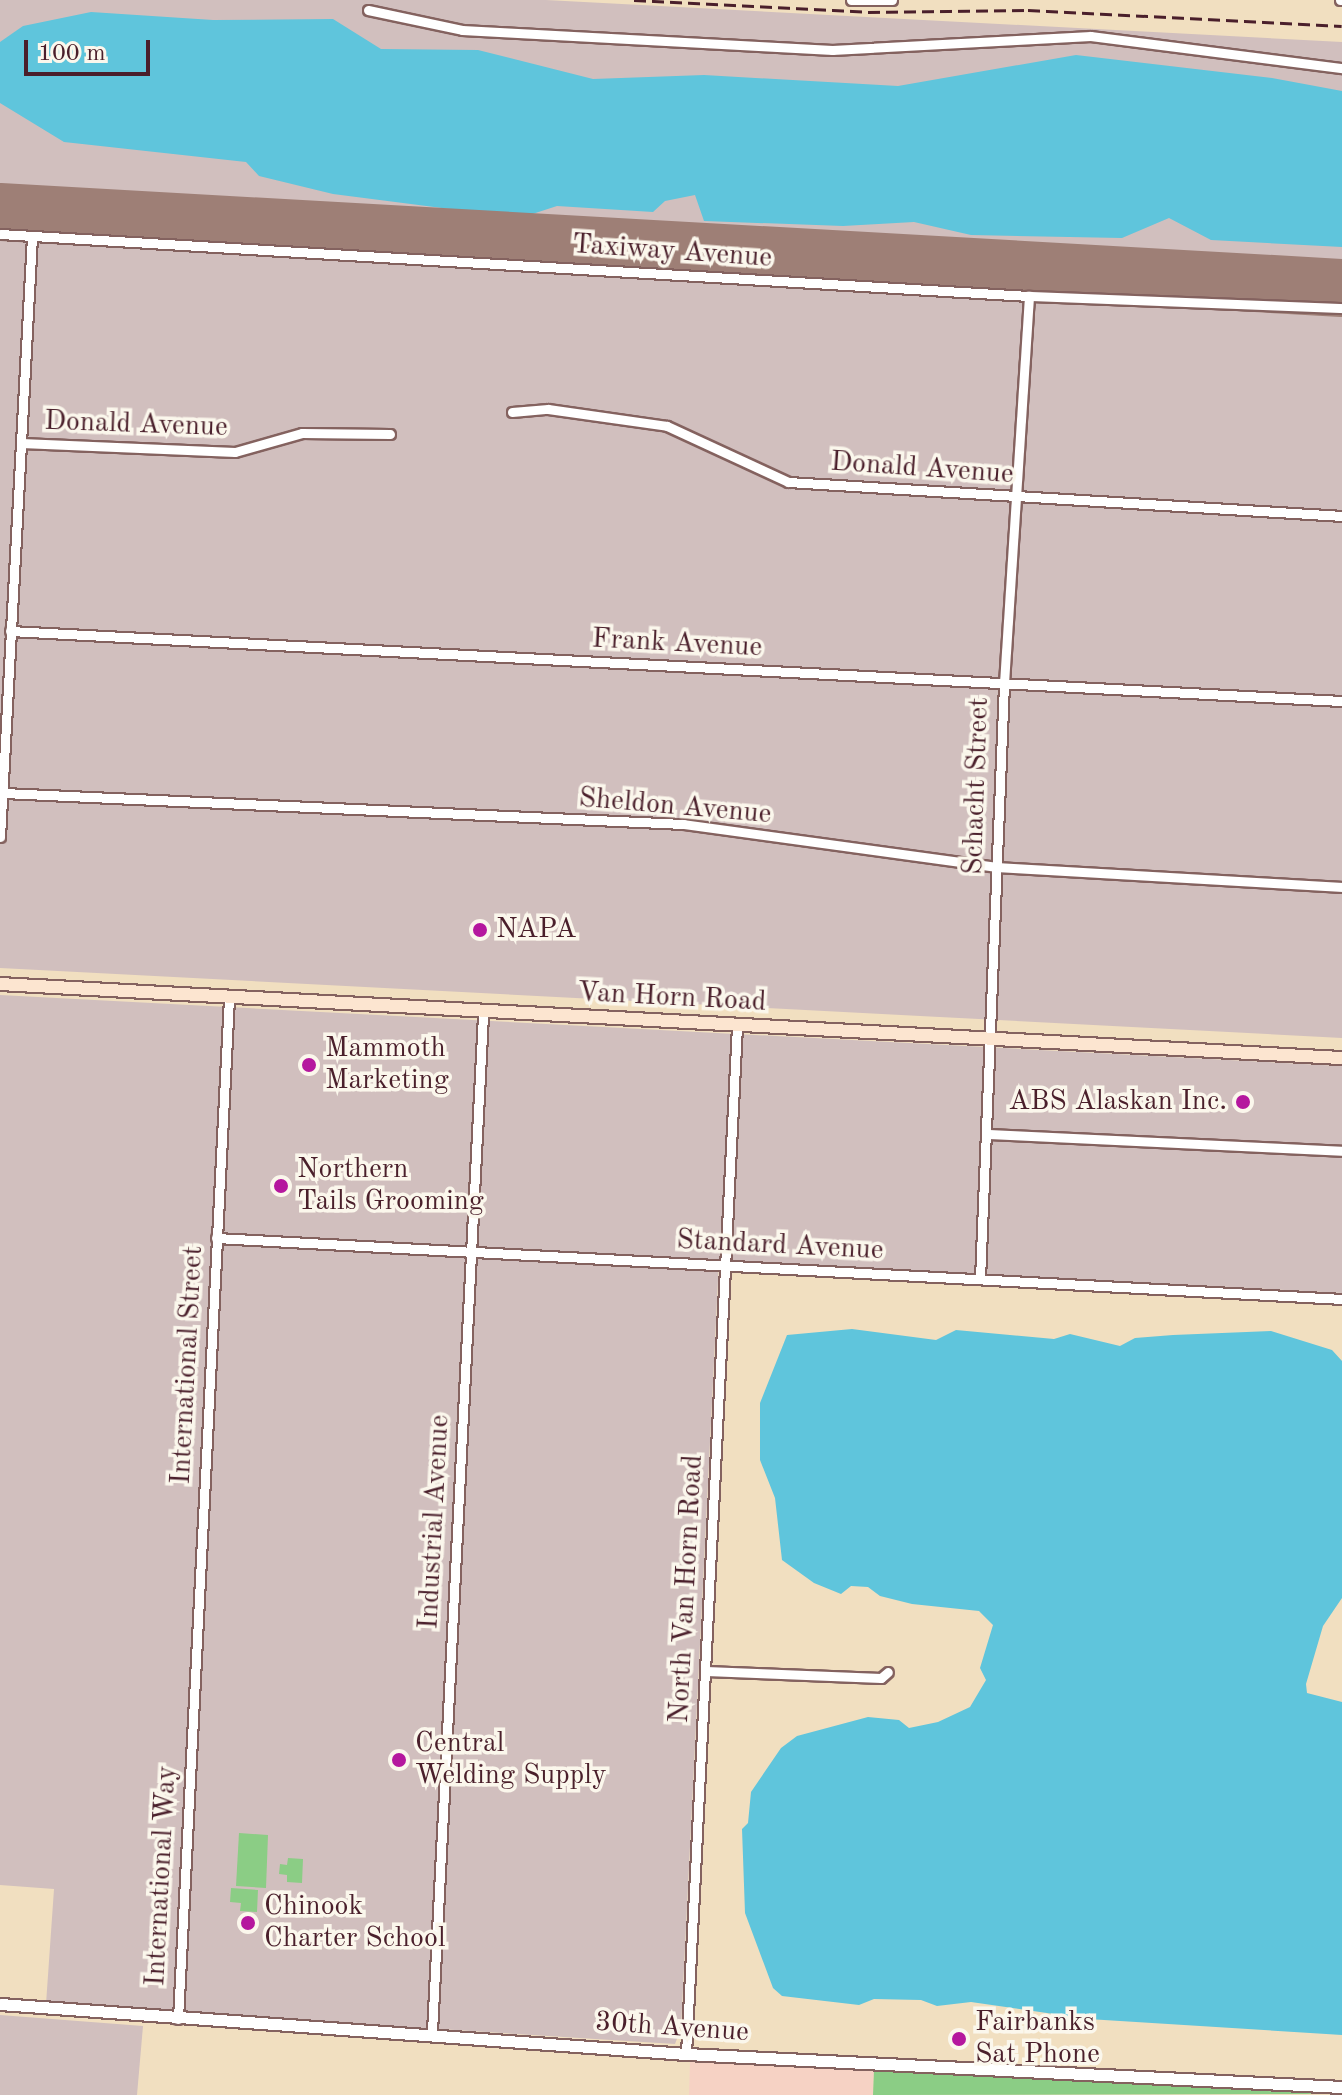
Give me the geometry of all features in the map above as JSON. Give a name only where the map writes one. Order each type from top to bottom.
[{"type":"main road","name":"Van Horn Road","points":[[0,984],[1342,1058]]},
{"type":"street","points":[[851,0],[892,0]]},
{"type":"street","points":[[368,10],[462,30],[832,50],[1091,36],[1342,68]]},
{"type":"street","name":"Taxiway Avenue","points":[[0,234],[1029,296],[1342,308]]},
{"type":"street","points":[[0,837],[32,236]]},
{"type":"street","name":"Schacht Street","points":[[980,1279],[1004,683],[1019,498],[1029,296]]},
{"type":"street","name":"Donald Avenue","points":[[512,412],[548,409],[667,426],[788,482],[1342,516]]},
{"type":"street","name":"Donald Avenue","points":[[21,443],[235,452],[302,433],[390,434]]},
{"type":"street","name":"Frank Avenue","points":[[10,631],[1342,701]]},
{"type":"street","name":"Sheldon Avenue","points":[[3,793],[683,824],[996,867],[1342,887]]},
{"type":"street","name":"International Street","points":[[191,1734],[229,999]]},
{"type":"street","name":"Industrial Avenue","points":[[432,2032],[483,1013]]},
{"type":"street","name":"North Van Horn Road","points":[[686,2054],[729,1125],[737,1025]]},
{"type":"street","points":[[988,1134],[1342,1151]]},
{"type":"street","name":"Standard Avenue","points":[[216,1238],[1342,1299]]},
{"type":"street","points":[[706,1671],[881,1678],[888,1672]]},
{"type":"street","name":"International Way","points":[[178,2019],[191,1734]]},
{"type":"street","name":"30th Avenue","points":[[0,2004],[178,2019],[432,2032],[686,2054],[1342,2087]]},
{"type":"shaded area","points":[[0,0],[546,0],[1342,42],[1342,1038],[0,968]]},
{"type":"shaded area","points":[[0,995],[1342,1066],[1342,1293],[719,1260],[681,2028],[675,2044],[46,2004],[54,1889],[0,1885]]},
{"type":"shaded area","points":[[0,2015],[143,2026],[137,2095],[0,2095]]},
{"type":"shaded area","points":[[690,2061],[874,2070],[873,2095],[689,2095]]},
{"type":"green space","points":[[239,1833],[268,1835],[266,1888],[236,1886]]},
{"type":"green space","points":[[288,1858],[303,1859],[302,1883],[287,1882],[287,1875],[279,1874],[280,1864],[287,1865]]},
{"type":"green space","points":[[231,1888],[258,1890],[257,1912],[240,1911],[241,1903],[230,1902]]},
{"type":"green space","points":[[874,2070],[1326,2094],[873,2095]]},
{"type":"water","points":[[91,12],[213,20],[333,19],[381,49],[478,50],[593,79],[704,75],[898,86],[1076,55],[1272,78],[1342,91],[1342,247],[1211,240],[1169,218],[1122,238],[971,235],[914,222],[843,226],[704,221],[695,195],[665,201],[653,212],[557,206],[520,218],[333,194],[259,176],[246,162],[64,142],[0,103],[0,42],[23,26]]},
{"type":"water","points":[[852,1329],[936,1340],[956,1330],[1054,1339],[1070,1334],[1120,1346],[1135,1338],[1271,1331],[1332,1350],[1342,1361],[1342,1598],[1323,1626],[1306,1684],[1307,1693],[1342,1702],[1342,2035],[1088,2019],[971,2002],[937,2006],[921,2000],[874,1999],[859,2005],[782,1996],[773,1988],[745,1913],[742,1829],[748,1823],[751,1792],[781,1748],[797,1736],[868,1717],[899,1720],[909,1728],[938,1722],[970,1707],[986,1680],[980,1668],[993,1625],[979,1611],[912,1604],[880,1596],[868,1587],[851,1586],[841,1594],[814,1583],[782,1560],[775,1498],[760,1460],[760,1403],[787,1335]]},
{"type":"runway","points":[[0,212],[1342,288]]},
{"type":"railway","points":[[634,0],[868,12],[1028,10],[1342,26]]},
{"type":"place","name":"NAPA","points":[[480,930]]},
{"type":"place","name":"Mammoth Marketing","points":[[309,1065]]},
{"type":"place","name":"ABS Alaskan Inc.","points":[[1243,1102]]},
{"type":"place","name":"Northern Tails Grooming","points":[[281,1186]]},
{"type":"place","name":"Central Welding Supply","points":[[399,1760]]},
{"type":"place","name":"Chinook Charter School","points":[[248,1923]]},
{"type":"place","name":"Fairbanks Sat Phone","points":[[959,2039]]}]
